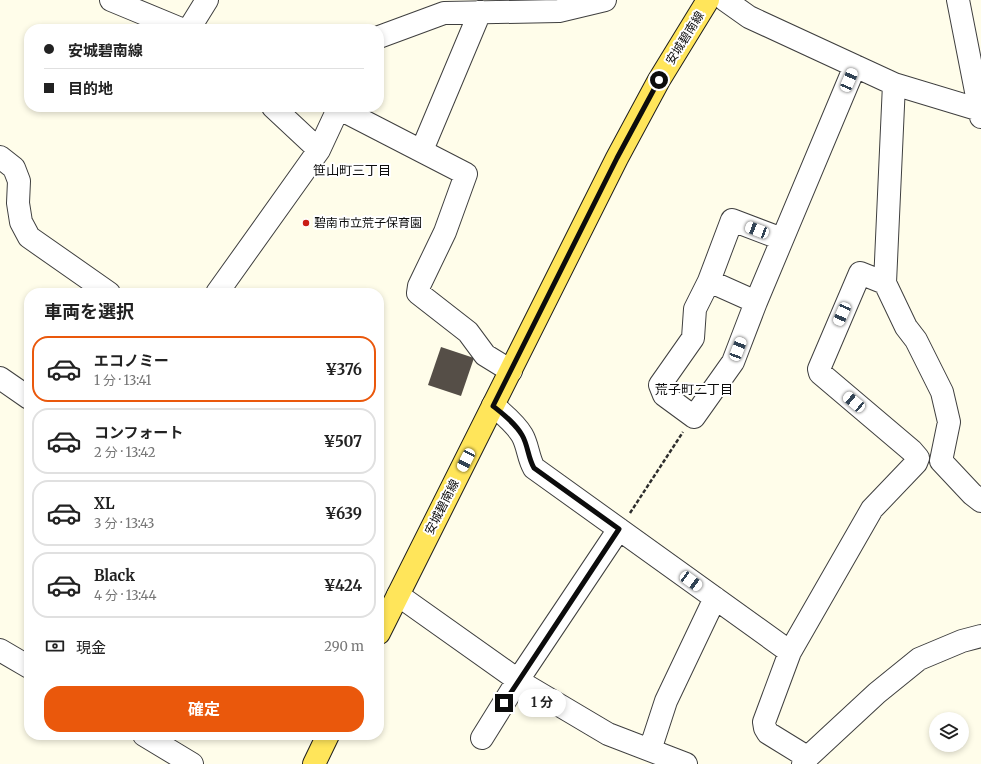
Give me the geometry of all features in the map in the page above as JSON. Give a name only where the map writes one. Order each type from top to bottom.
[{"type":"main road","name":"安城碧南線","points":[[384,623],[617,158],[659,80],[708,0]]},
{"type":"main road","points":[[314,764],[326,740]]},
{"type":"street","points":[[111,0],[169,24]]},
{"type":"street","points":[[192,24],[207,0]]},
{"type":"street","points":[[384,35],[444,13],[480,12],[605,0]]},
{"type":"street","points":[[724,0],[749,17],[894,84],[980,114]]},
{"type":"street","points":[[958,0],[980,114]]},
{"type":"street","points":[[422,150],[480,12]]},
{"type":"street","points":[[782,239],[732,220],[709,281],[695,309],[693,338],[660,385],[664,395],[694,417],[733,362],[756,302],[855,66]]},
{"type":"street","points":[[894,84],[885,283],[906,327],[916,340],[942,392],[949,422],[940,461],[972,494],[981,501]]},
{"type":"street","points":[[278,112],[319,150]]},
{"type":"street","points":[[221,288],[319,150],[336,112]]},
{"type":"street","points":[[346,112],[466,174],[445,232],[419,286],[418,293],[468,332],[485,355],[511,371]]},
{"type":"street","points":[[0,157],[14,168],[19,181],[18,203],[21,222],[30,237],[102,288]]},
{"type":"street","points":[[885,283],[860,273],[818,369],[820,373],[912,451],[918,458],[916,463],[872,509],[790,652],[764,722],[765,728],[768,733],[805,761],[877,693],[919,659],[962,640],[981,636]]},
{"type":"street","points":[[709,281],[756,302]]},
{"type":"street","points":[[0,378],[24,395]]},
{"type":"street","points":[[493,406],[511,421],[522,435],[530,462],[534,468],[790,652]]},
{"type":"street","points":[[482,738],[518,680],[619,529]]},
{"type":"street","points":[[398,595],[518,680],[608,734],[686,764]]},
{"type":"street","points":[[650,750],[666,701],[715,598]]},
{"type":"street","points":[[0,650],[24,664]]},
{"type":"street","points":[[152,740],[192,764]]},
{"type":"path","points":[[619,529],[694,417]]},
{"type":"building","points":[[441,347],[474,358],[461,396],[428,385]]},
{"type":"place","name":"碧南市立荒子保育園","points":[[306,223]]},
{"type":"district","name":"笹山町三丁目","points":[[352,170]]},
{"type":"district","name":"荒子町二丁目","points":[[694,389]]},
{"type":"route","points":[[504,703],[619,529],[534,468],[530,462],[529,454],[522,435],[511,421],[493,406],[617,158],[659,80]]}]
